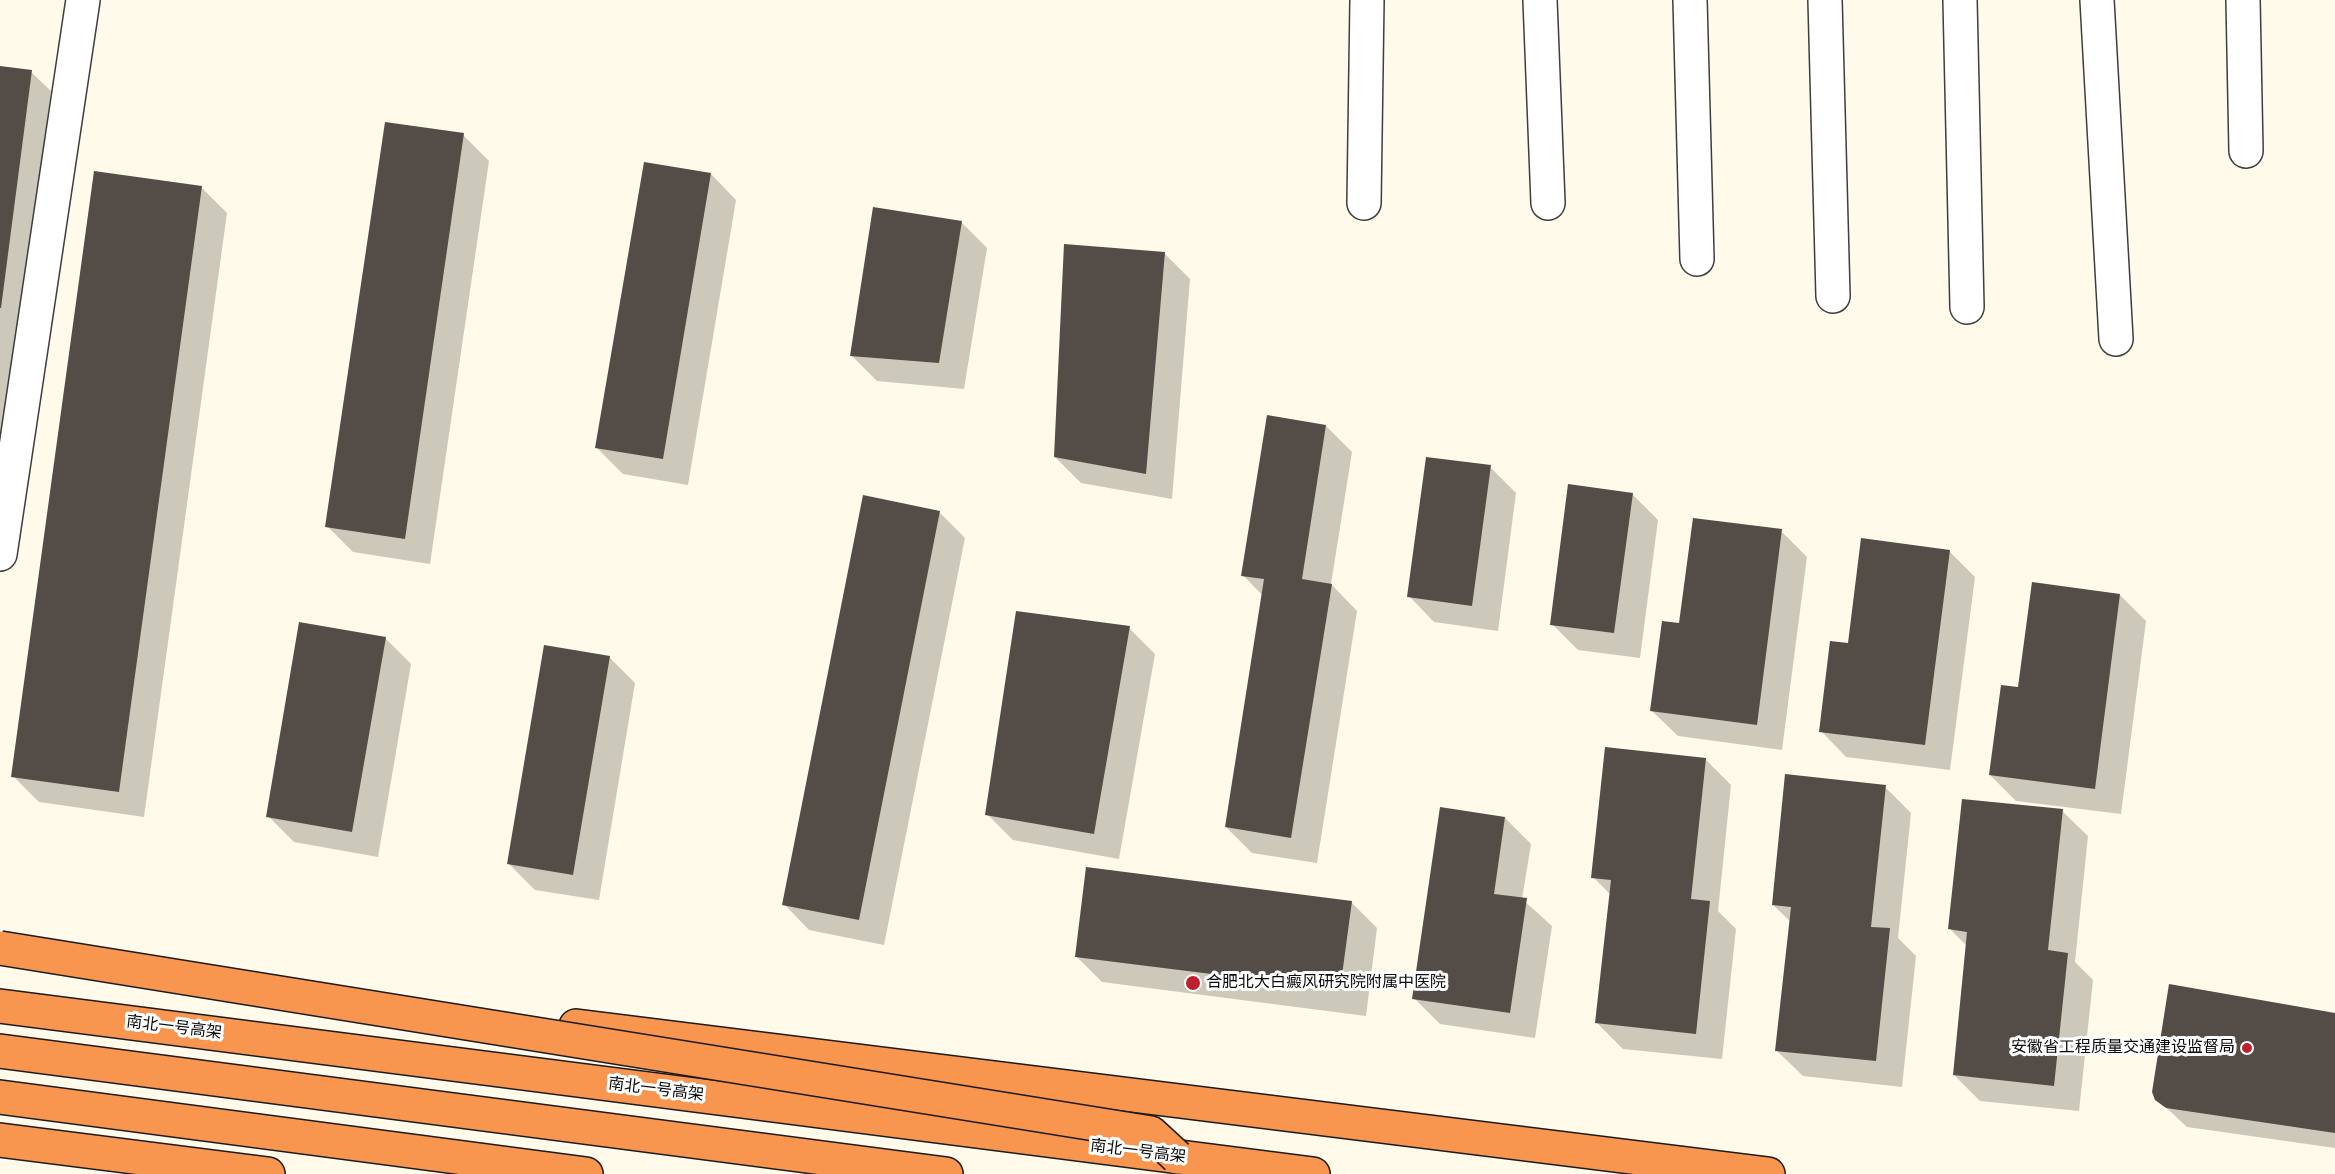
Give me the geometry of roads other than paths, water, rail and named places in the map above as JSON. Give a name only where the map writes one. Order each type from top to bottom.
[{"type":"highway","points":[[0,948],[1150,1133],[1176,1157]]},
{"type":"highway","points":[[0,954],[1768,1174]]},
{"type":"highway","name":"南北一号高架","points":[[0,1006],[1313,1174]]},
{"type":"highway","points":[[0,1050],[946,1174]]},
{"type":"highway","points":[[0,1097],[586,1174]]},
{"type":"highway","points":[[0,1140],[268,1174]]},
{"type":"street","points":[[0,554],[83,0]]},
{"type":"street","points":[[1364,202],[1367,0]]},
{"type":"street","points":[[1540,0],[1548,203]]},
{"type":"street","points":[[1690,0],[1697,259]]},
{"type":"street","points":[[1825,0],[1833,296]]},
{"type":"street","points":[[1960,0],[1967,307]]},
{"type":"street","points":[[2097,0],[2116,339]]},
{"type":"street","points":[[2243,0],[2246,151]]},
{"type":"place","name":"合肥北大白癜风研究院附属中医院","points":[[1193,983]]},
{"type":"place","name":"安徽省工程质量交通建设监督局","points":[[2247,1048]]}]
